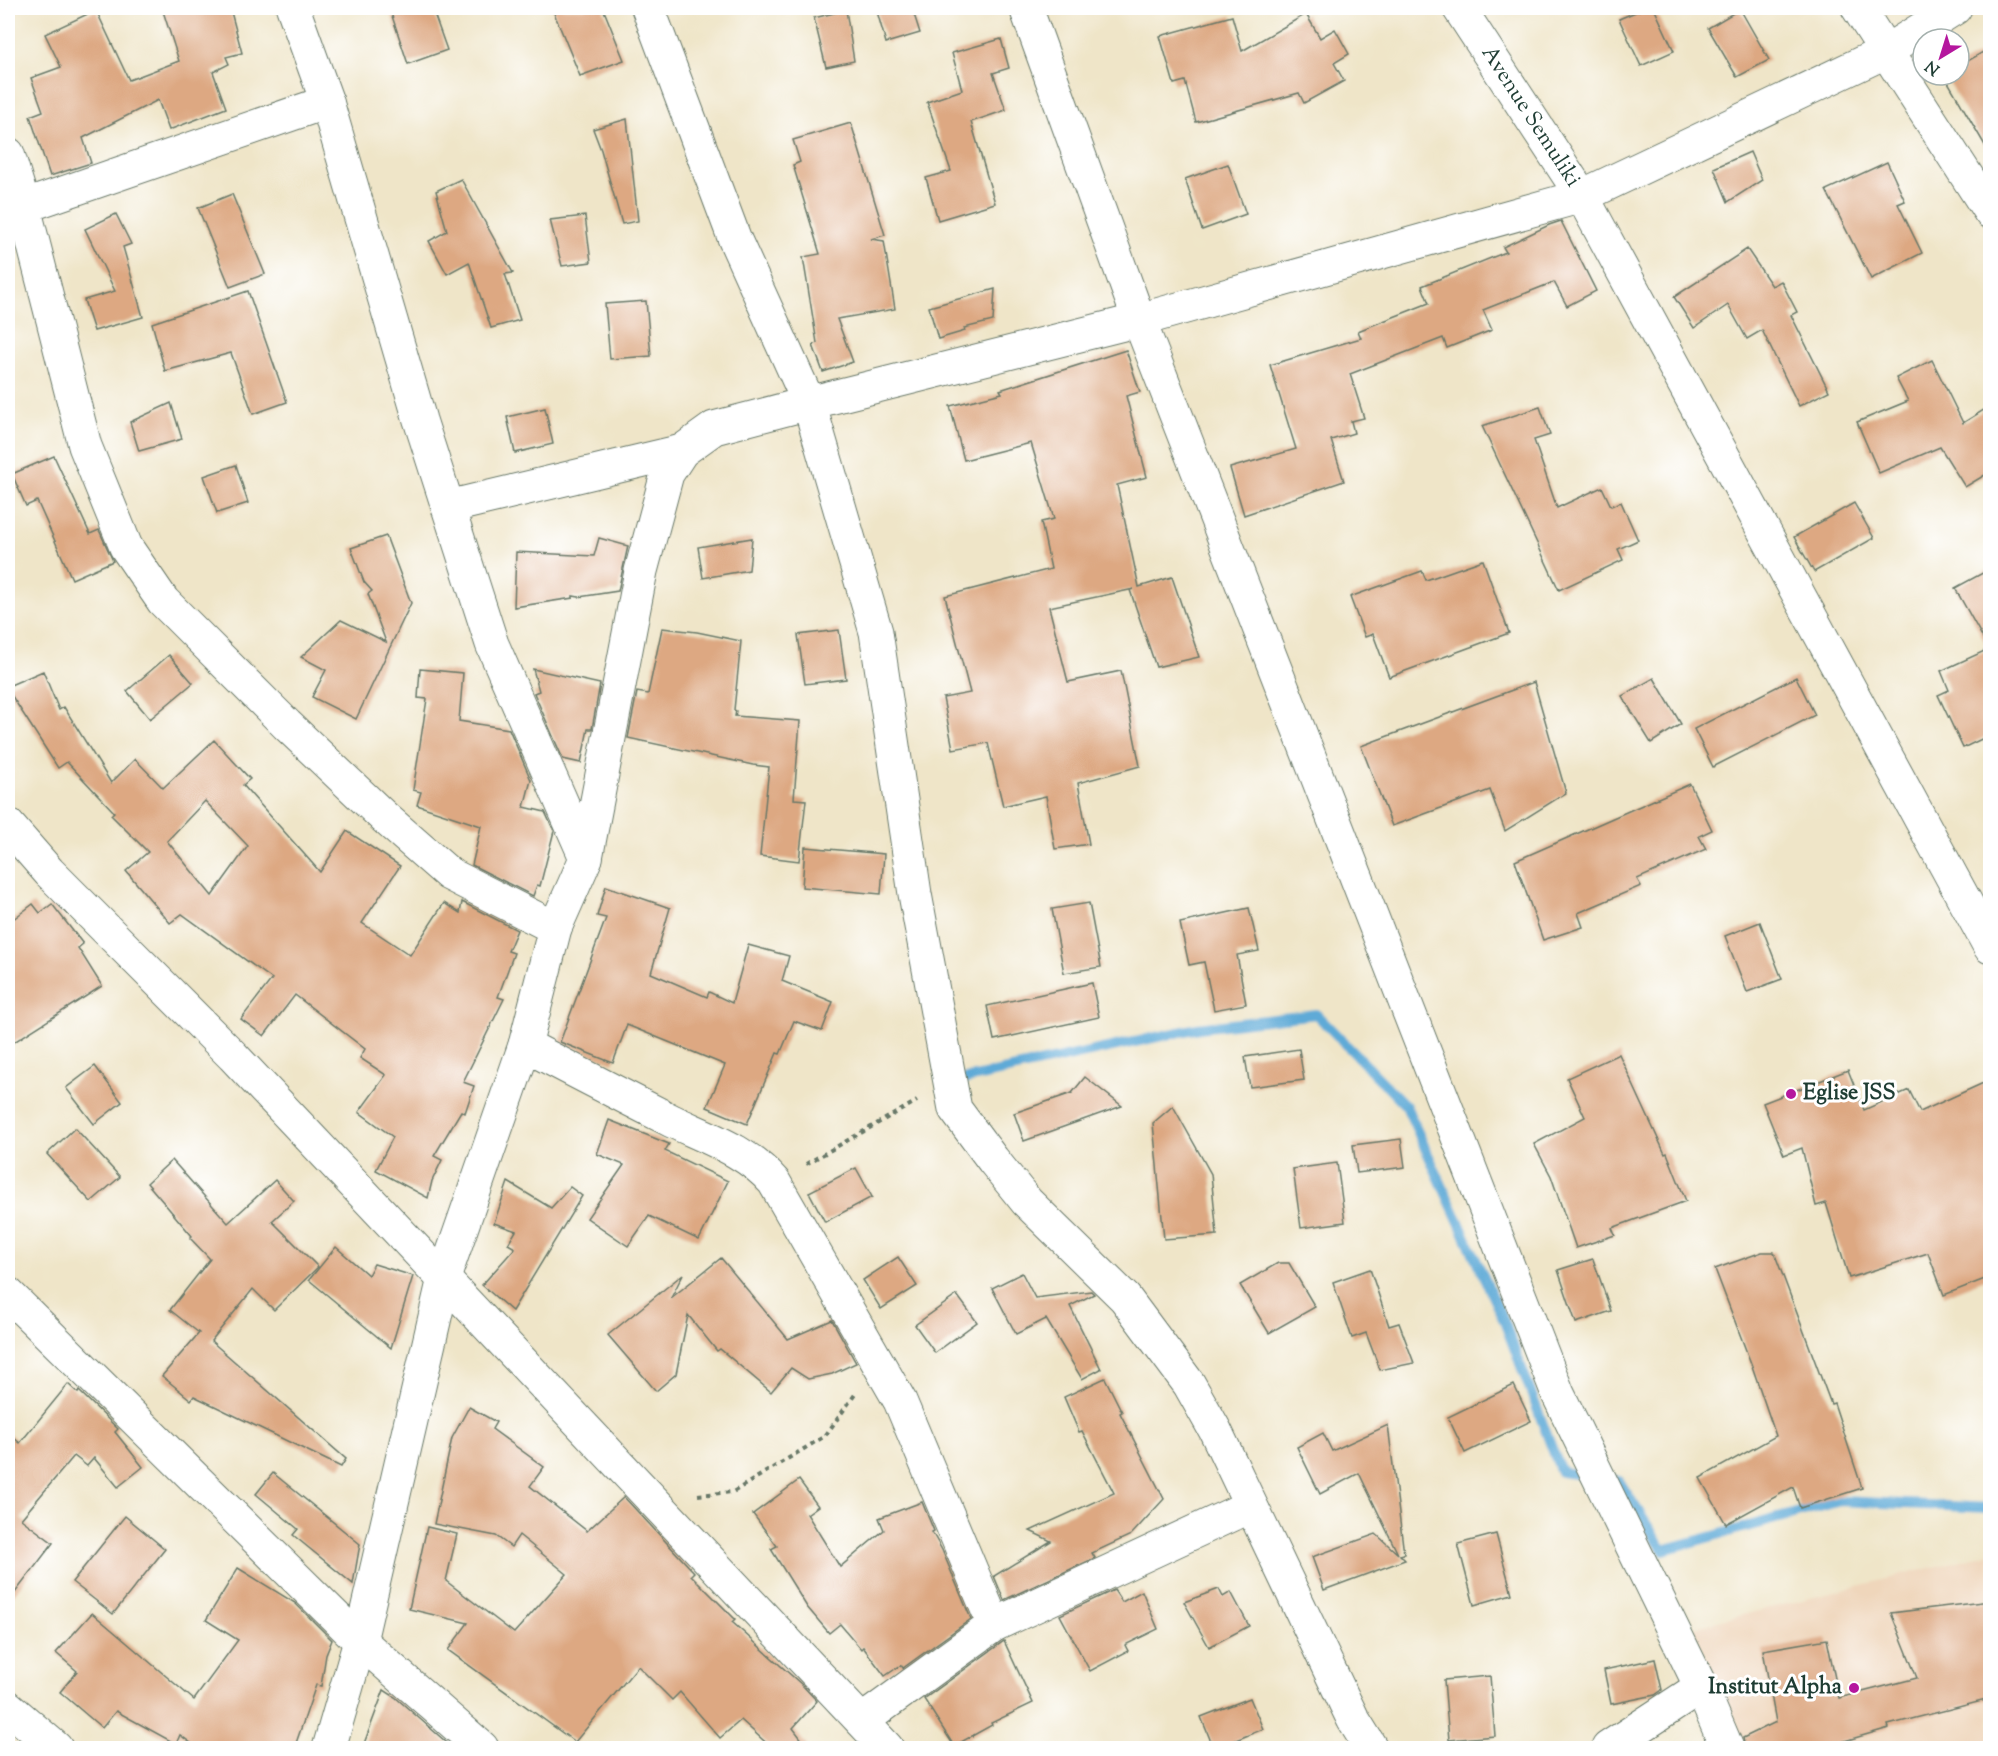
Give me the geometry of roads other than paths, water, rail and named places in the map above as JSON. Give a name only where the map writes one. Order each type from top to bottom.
[{"type":"street","points":[[293,8],[327,102],[420,420],[492,644],[586,858]]},
{"type":"street","points":[[648,8],[735,240],[809,403],[876,632],[915,894],[955,1109],[1027,1202],[1125,1298],[1190,1384],[1215,1430],[1353,1719],[1371,1749]]},
{"type":"street","points":[[1026,8],[1139,320],[1558,1394],[1701,1687],[1727,1749]]},
{"type":"street","name":"Avenue Semuliki","points":[[1459,8],[1582,196],[1990,947]]},
{"type":"street","points":[[1858,8],[1990,212]]},
{"type":"street","points":[[448,507],[682,450],[714,428],[1139,320],[1582,196],[1885,52],[1955,8]]},
{"type":"street","points":[[16,209],[327,102]]},
{"type":"street","points":[[8,154],[16,209],[85,446],[126,547],[163,601],[287,725],[384,817],[449,874],[555,928]]},
{"type":"street","points":[[329,1749],[360,1641],[444,1278],[525,1045],[555,928],[586,858],[641,572],[667,474],[682,450]]},
{"type":"street","points":[[8,825],[49,872],[233,1056],[887,1749]]},
{"type":"street","points":[[525,1045],[675,1122],[714,1138],[763,1170],[774,1182],[900,1401],[994,1625]]},
{"type":"street","points":[[8,1294],[360,1641],[482,1749]]},
{"type":"street","points":[[862,1721],[994,1625],[1250,1506]]},
{"type":"street","points":[[1608,1749],[1701,1687]]},
{"type":"street","points":[[8,1707],[56,1749]]},
{"type":"waterway","points":[[953,1082],[1198,1028],[1316,1014],[1406,1106],[1504,1321],[1561,1472],[1591,1476]]},
{"type":"waterway","points":[[1606,1479],[1619,1481],[1663,1550],[1840,1501],[1990,1508]]},
{"type":"place","name":"Eglise JSS","points":[[1791,1094]]},
{"type":"place","name":"Institut Alpha","points":[[1854,1688]]}]
